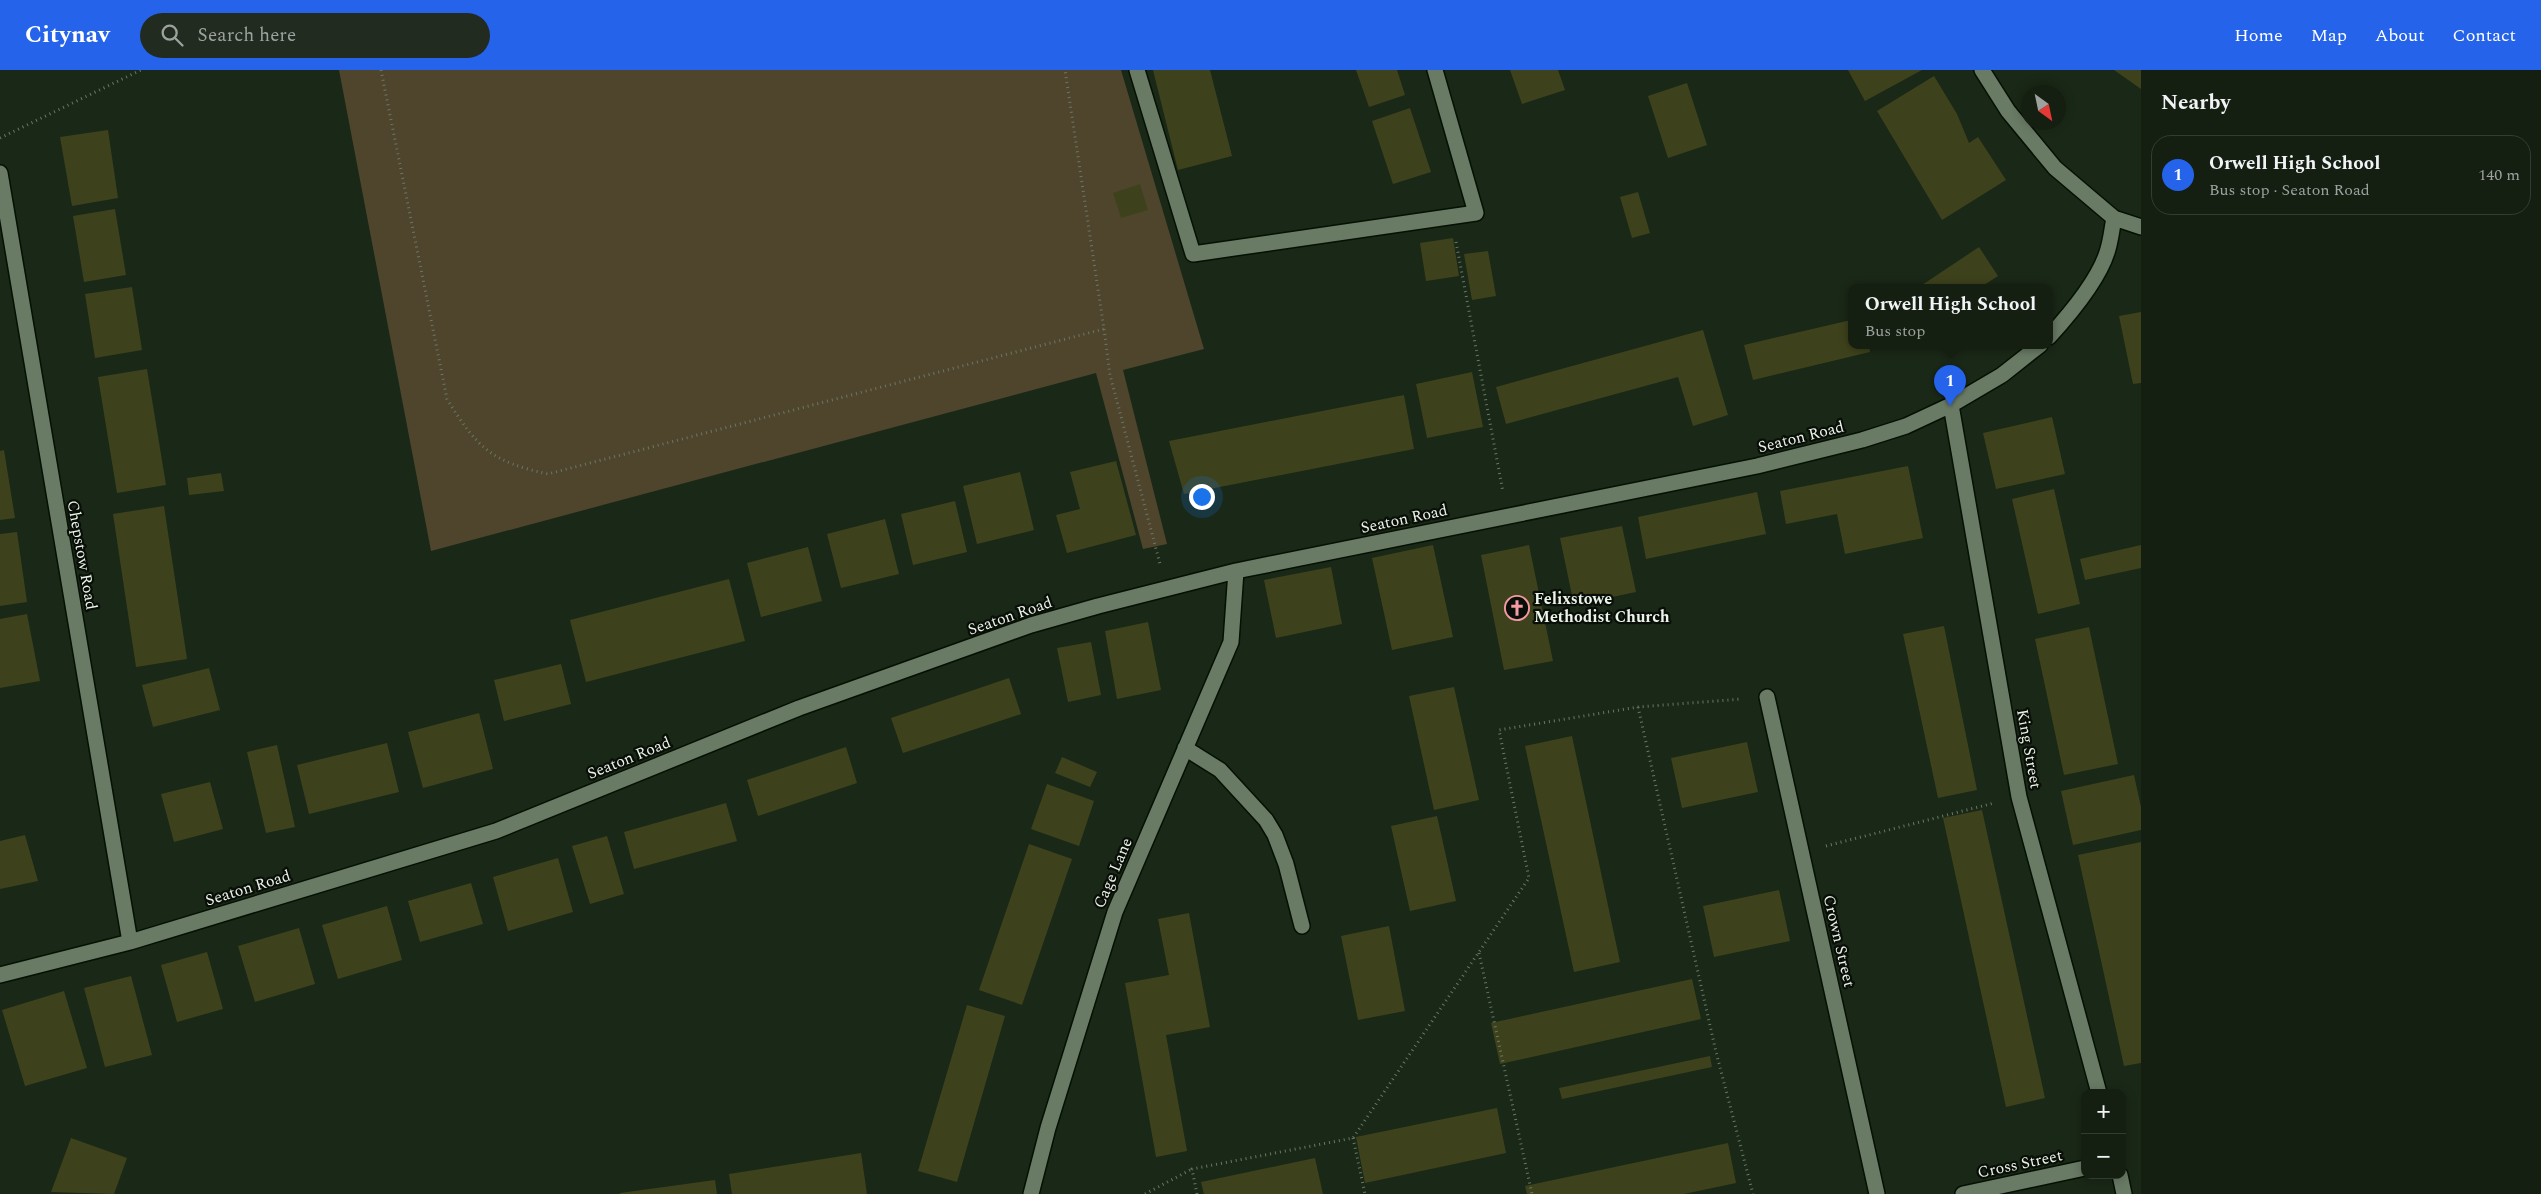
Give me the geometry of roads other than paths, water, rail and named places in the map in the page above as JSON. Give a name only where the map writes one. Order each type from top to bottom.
[{"type":"street","points":[[1137,70],[1193,254],[1476,213],[1435,70]]},
{"type":"street","points":[[1982,70],[2008,111],[2055,168],[2114,218],[2141,227]]},
{"type":"street","name":"Chepstow Road","points":[[0,173],[130,942]]},
{"type":"street","points":[[2053,333],[2064,321],[2097,274],[2108,250],[2114,218]]},
{"type":"street","name":"Seaton Road","points":[[0,975],[130,942],[496,831],[798,708],[1031,626],[1236,570],[1757,466],[1820,451],[1906,426],[1951,405],[2002,375],[2035,349]]},
{"type":"street","name":"King Street","points":[[1951,405],[2019,796],[2098,1089]]},
{"type":"street","name":"Cage Lane","points":[[1031,1194],[1046,1136],[1114,912],[1231,642],[1236,570]]},
{"type":"street","name":"Crown Street","points":[[1767,697],[1876,1194]]},
{"type":"street","points":[[1185,748],[1220,770],[1266,820],[1275,835],[1286,864],[1302,926]]},
{"type":"street","name":"Cross Street","points":[[1963,1194],[2081,1169]]},
{"type":"street","points":[[2121,1179],[2124,1194]]},
{"type":"place","name":"Orwell High School","points":[[1950,406]]},
{"type":"place","name":"Felixstowe Methodist Church","points":[[1517,608]]}]
